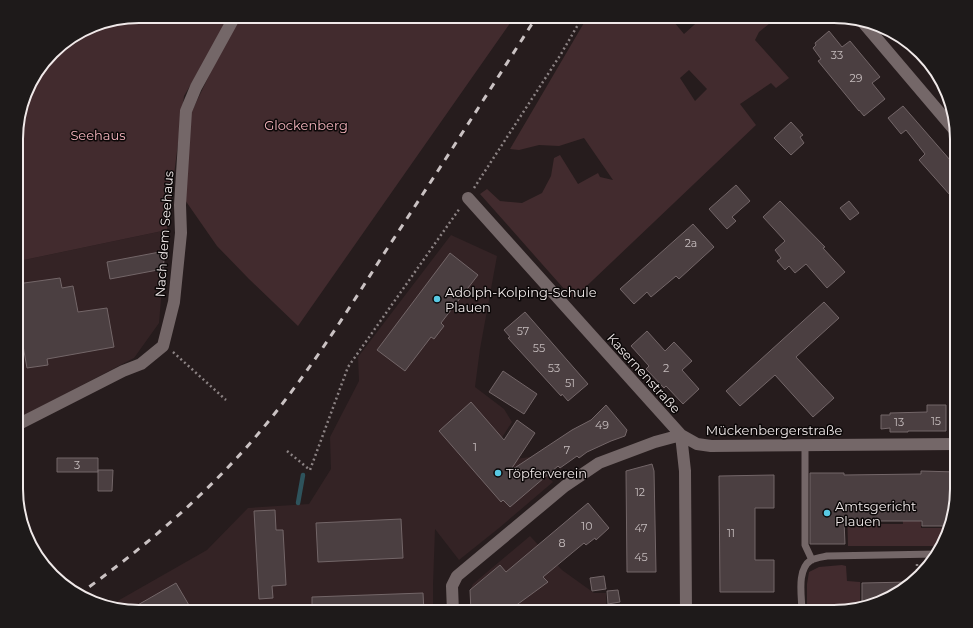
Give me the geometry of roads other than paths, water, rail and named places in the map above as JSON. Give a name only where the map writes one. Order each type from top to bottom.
[{"type":"street","name":"Nach dem Seehaus","points":[[23,422],[123,371],[141,364],[163,346],[174,302],[181,233],[180,205],[186,111],[196,87],[230,23]]},
{"type":"street","points":[[868,29],[949,123]]},
{"type":"street","name":"Kasernenstraße","points":[[468,198],[681,435]]},
{"type":"street","points":[[453,605],[452,586],[456,576],[565,486],[599,463],[655,442],[681,435],[684,472],[686,605]]},
{"type":"street","name":"Mückenbergerstraße","points":[[681,435],[697,444],[711,446],[950,444]]},
{"type":"lane","points":[[805,445],[805,545],[812,560]]},
{"type":"lane","points":[[802,605],[801,580],[805,567],[812,560],[827,556],[929,554]]},
{"type":"waterway","points":[[298,503],[303,475]]},
{"type":"railway","points":[[84,591],[140,548],[179,515],[234,461],[275,413],[331,335],[533,23]]},
{"type":"place","name":"Adolph-Kolping-Schule Plauen","points":[[437,299]]},
{"type":"place","name":"Töpferverein","points":[[498,473]]},
{"type":"place","name":"Amtsgericht Plauen","points":[[827,513]]},
{"type":"park label","name":"Glockenberg","points":[[306,125]]},
{"type":"park label","name":"Seehaus","points":[[98,135]]}]
